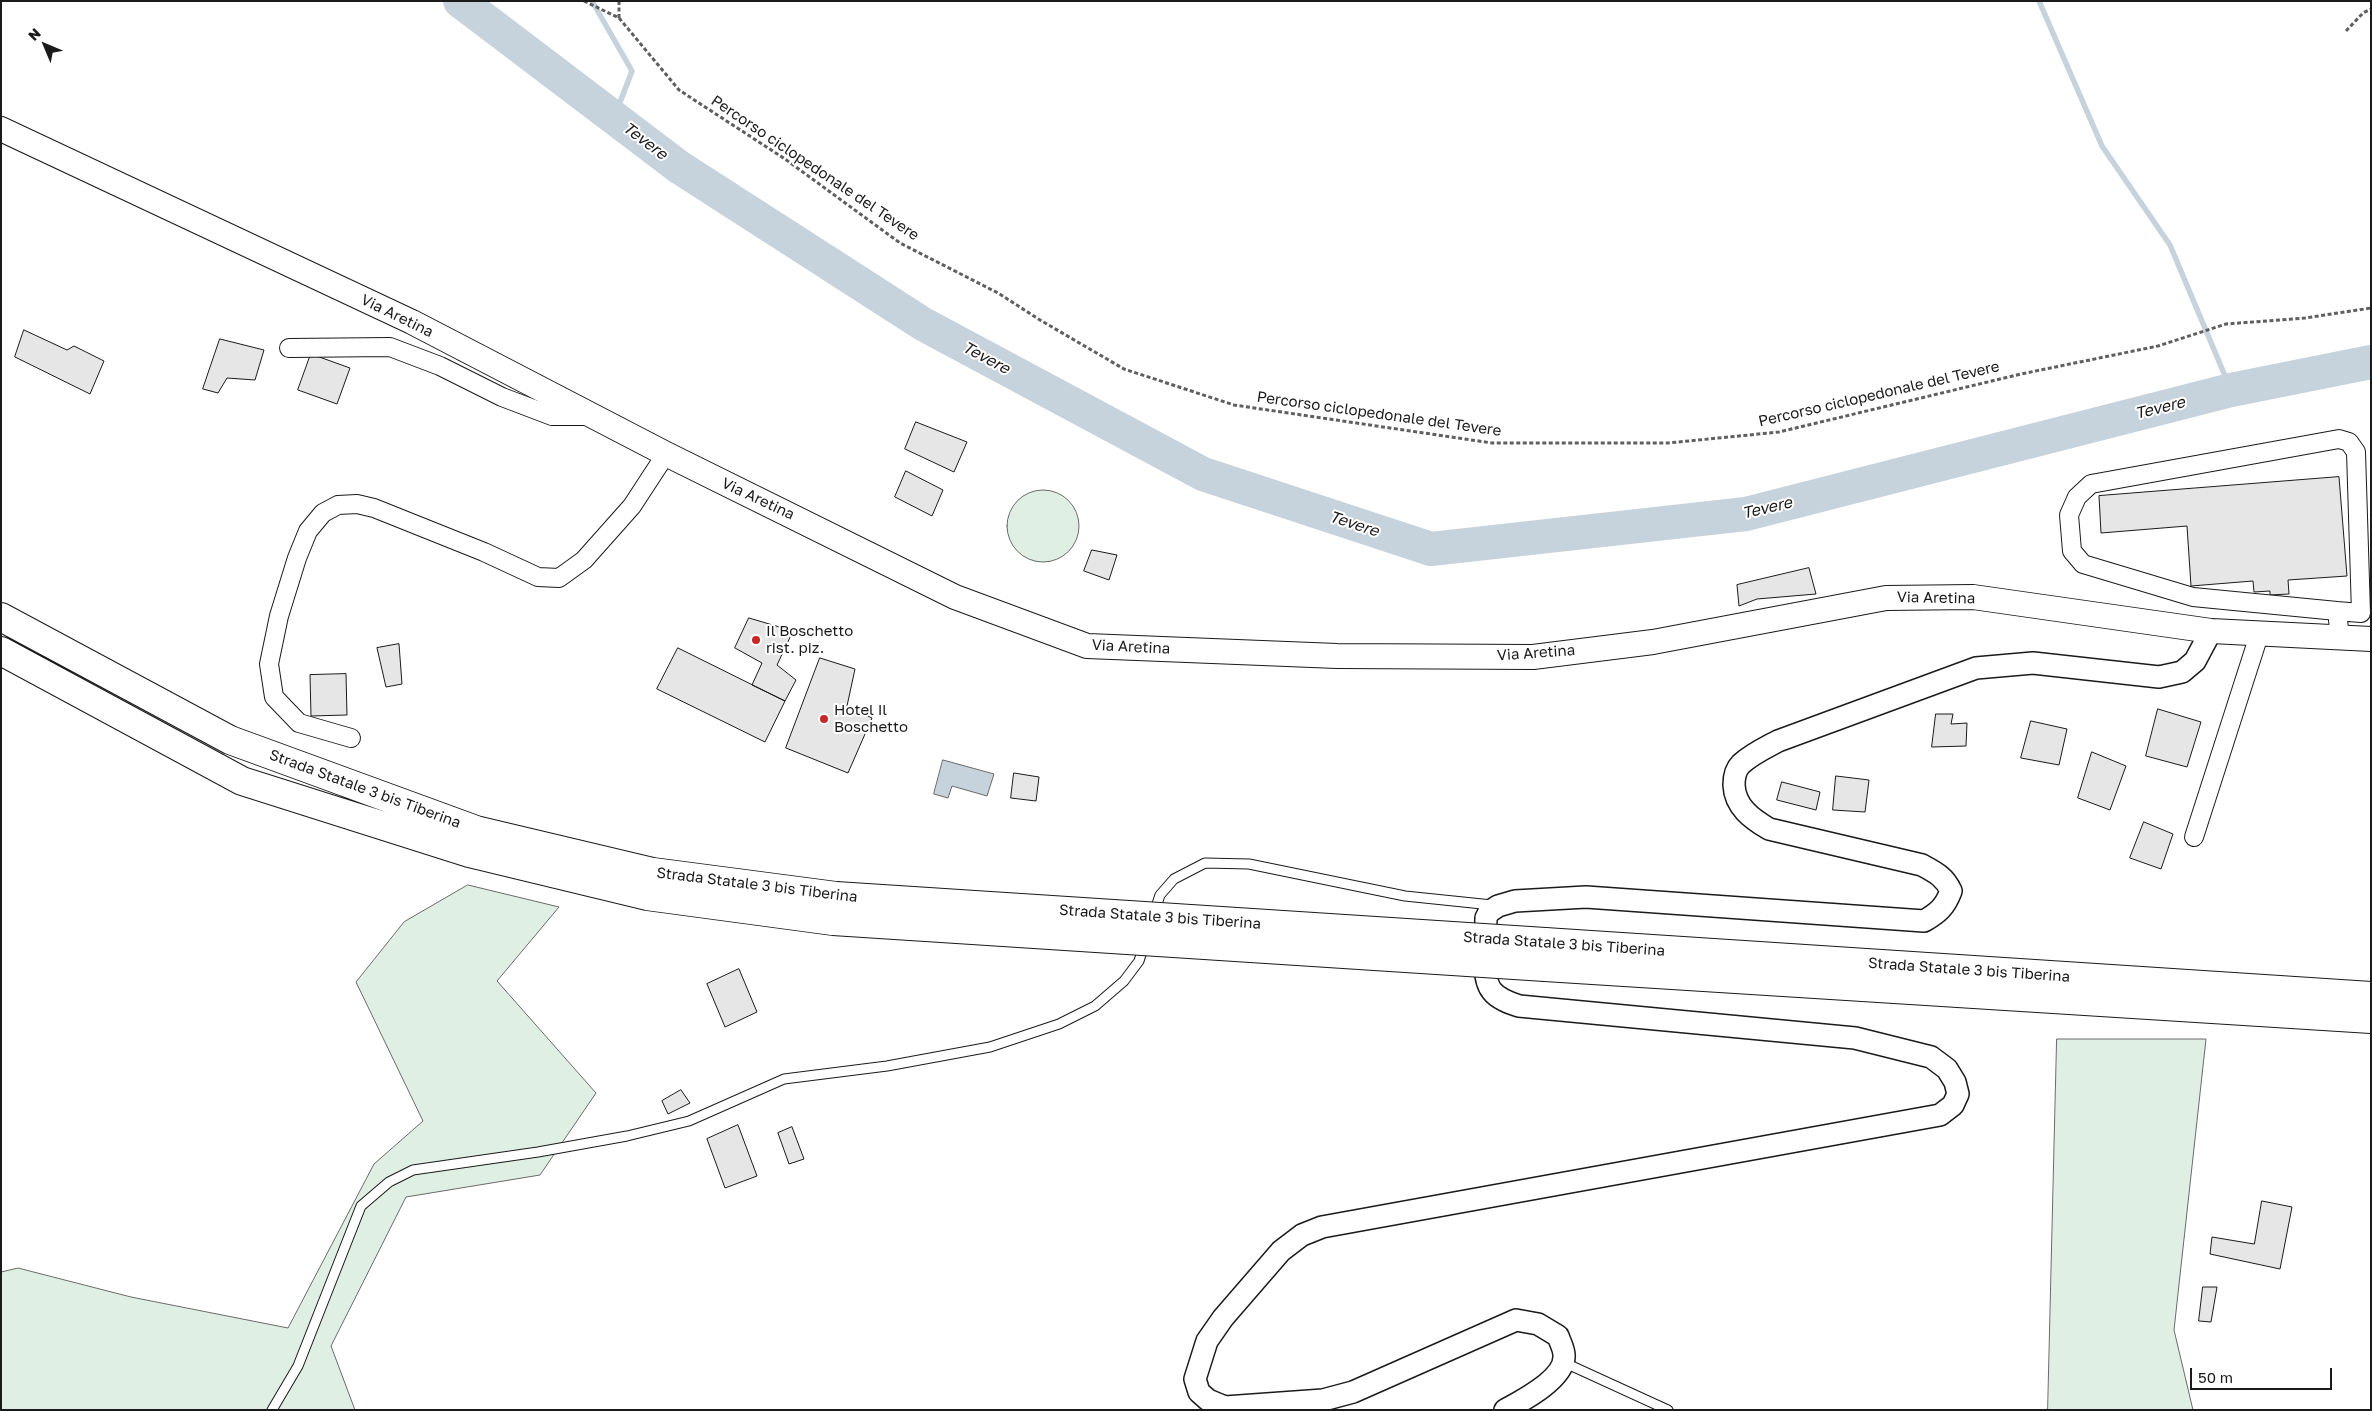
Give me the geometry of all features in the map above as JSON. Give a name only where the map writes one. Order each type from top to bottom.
[{"type":"highway","name":"Strada Statale 3 bis Tiberina","points":[[1,617],[230,740],[476,830],[653,872],[835,909]]},
{"type":"highway","name":"Strada Statale 3 bis Tiberina","points":[[1,651],[242,781],[469,853],[646,896],[1545,955],[2371,1019]]},
{"type":"highway","name":"Strada Statale 3 bis Tiberina","points":[[1545,955],[2371,996]]},
{"type":"main road","name":"Via Aretina","points":[[1,129],[412,322],[666,454],[955,597],[1087,646],[1338,656],[1533,656],[1653,642],[1886,598],[1973,597],[2210,631],[2260,635],[2371,639]]},
{"type":"street","points":[[289,348],[390,347],[440,366],[502,397],[552,416],[594,416]]},
{"type":"street","points":[[2339,439],[2349,442],[2356,452],[2361,613],[2337,611],[2192,597],[2084,564],[2072,551],[2069,515],[2077,497],[2091,484],[2339,439]]},
{"type":"street","points":[[351,738],[299,723],[274,697],[269,664],[278,616],[297,558],[308,530],[323,513],[338,505],[358,504],[374,508],[457,541],[538,577],[559,578],[584,560],[632,506],[666,454]]},
{"type":"street","points":[[2337,611],[2340,638]]},
{"type":"street","points":[[1505,1410],[1529,1397],[1558,1374],[1565,1356],[1558,1336],[1538,1324],[1516,1320],[1353,1392],[1323,1400],[1225,1407],[1208,1400],[1199,1392],[1195,1379],[1207,1341],[1223,1318],[1281,1251],[1302,1235],[1332,1226],[1940,1115],[1953,1105],[1958,1094],[1955,1082],[1947,1069],[1931,1057],[1854,1038],[1519,1006],[1505,1001],[1492,992],[1485,980],[1486,918],[1490,912],[1498,906],[1515,901],[1586,897],[1924,921],[1938,913],[1946,904],[1951,891],[1939,874],[1922,865],[1769,829],[1754,820],[1735,796],[1734,778],[1739,765],[1755,753],[1778,741],[1976,668],[2033,663],[2159,677],[2182,672],[2195,662],[2210,631]]},
{"type":"street","points":[[2194,837],[2260,635]]},
{"type":"lane","points":[[272,1410],[298,1366],[361,1206],[389,1182],[413,1170],[548,1150],[626,1136],[689,1121],[784,1079],[887,1066],[990,1047],[1059,1024],[1096,1006],[1124,981],[1139,960],[1160,895],[1174,879],[1204,862],[1249,864],[1405,896],[1498,906]]},
{"type":"lane","points":[[1562,1362],[1668,1410]]},
{"type":"path","name":"Percorso ciclopedonale del Tevere","points":[[584,1],[620,18],[679,90],[785,159],[900,243],[998,292],[1040,320],[1124,369],[1234,405],[1492,443],[1668,443],[1779,432],[2021,374],[2158,346],[2226,324],[2305,318],[2371,308]]},
{"type":"path","points":[[619,1],[620,18]]},
{"type":"path","points":[[2346,31],[2363,13],[2371,9]]},
{"type":"green space","points":[[1050,490],[1069,500],[1077,512],[1079,526],[1077,540],[1069,552],[1057,560],[1036,562],[1017,552],[1009,540],[1007,519],[1017,500],[1029,492]]},
{"type":"green space","points":[[468,885],[559,907],[497,981],[596,1093],[540,1175],[406,1197],[331,1346],[355,1410],[1,1410],[1,1272],[18,1268],[131,1297],[288,1328],[374,1164],[423,1121],[356,982],[404,922]]},
{"type":"green space","points":[[2057,1039],[2206,1039],[2174,1330],[2193,1410],[2048,1410]]},
{"type":"shaded area","points":[[943,760],[994,774],[987,796],[952,786],[948,798],[934,794]]},
{"type":"building","points":[[24,330],[67,350],[74,346],[104,361],[90,394],[15,357]]},
{"type":"building","points":[[220,339],[264,350],[255,380],[227,378],[218,393],[203,389]]},
{"type":"building","points":[[311,354],[350,368],[337,404],[298,390]]},
{"type":"building","points":[[916,422],[967,442],[954,472],[905,449]]},
{"type":"building","points":[[906,471],[943,490],[932,516],[895,497]]},
{"type":"building","points":[[2339,477],[2347,576],[2288,580],[2289,594],[2270,595],[2270,591],[2254,592],[2253,581],[2191,586],[2187,526],[2101,533],[2099,496]]},
{"type":"building","points":[[1092,550],[1117,555],[1109,580],[1084,571]]},
{"type":"building","points":[[1809,568],[1816,594],[1757,599],[1739,606],[1737,585]]},
{"type":"building","points":[[749,618],[793,631],[777,665],[796,680],[785,701],[752,685],[762,663],[735,648]]},
{"type":"building","points":[[399,644],[402,684],[386,687],[377,648]]},
{"type":"building","points":[[678,648],[785,701],[765,742],[657,689]]},
{"type":"building","points":[[820,658],[855,669],[847,706],[872,718],[848,773],[786,748]]},
{"type":"building","points":[[346,674],[347,715],[311,716],[310,675]]},
{"type":"building","points":[[2158,709],[2201,722],[2187,767],[2146,756]]},
{"type":"building","points":[[1936,714],[1953,714],[1951,724],[1967,723],[1966,746],[1932,747]]},
{"type":"building","points":[[2031,721],[2067,729],[2059,765],[2021,758]]},
{"type":"building","points":[[2092,752],[2126,766],[2110,810],[2078,798]]},
{"type":"building","points":[[1014,773],[1039,777],[1036,801],[1011,798]]},
{"type":"building","points":[[1836,776],[1869,780],[1865,812],[1833,810]]},
{"type":"building","points":[[1782,782],[1820,792],[1816,810],[1777,800]]},
{"type":"building","points":[[2144,822],[2173,834],[2161,869],[2130,858]]},
{"type":"building","points":[[739,969],[757,1012],[725,1027],[707,984]]},
{"type":"building","points":[[681,1090],[690,1103],[668,1114],[662,1101]]},
{"type":"building","points":[[738,1125],[757,1176],[725,1188],[707,1139]]},
{"type":"building","points":[[792,1127],[804,1159],[789,1164],[778,1133]]},
{"type":"building","points":[[2262,1201],[2292,1207],[2280,1269],[2210,1254],[2212,1237],[2254,1244]]},
{"type":"building","points":[[2203,1287],[2217,1287],[2211,1322],[2199,1321]]},
{"type":"waterway","name":"Tevere","points":[[460,1],[679,167],[923,324],[1203,474],[1431,549],[1746,514],[2231,390],[2371,362]]},
{"type":"waterway","points":[[592,1],[632,71],[614,118]]},
{"type":"waterway","points":[[2039,1],[2102,146],[2170,245],[2231,390]]},
{"type":"place","name":"Il Boschetto rist. piz.","points":[[756,640]]},
{"type":"place","name":"Hotel Il Boschetto","points":[[824,719]]}]
